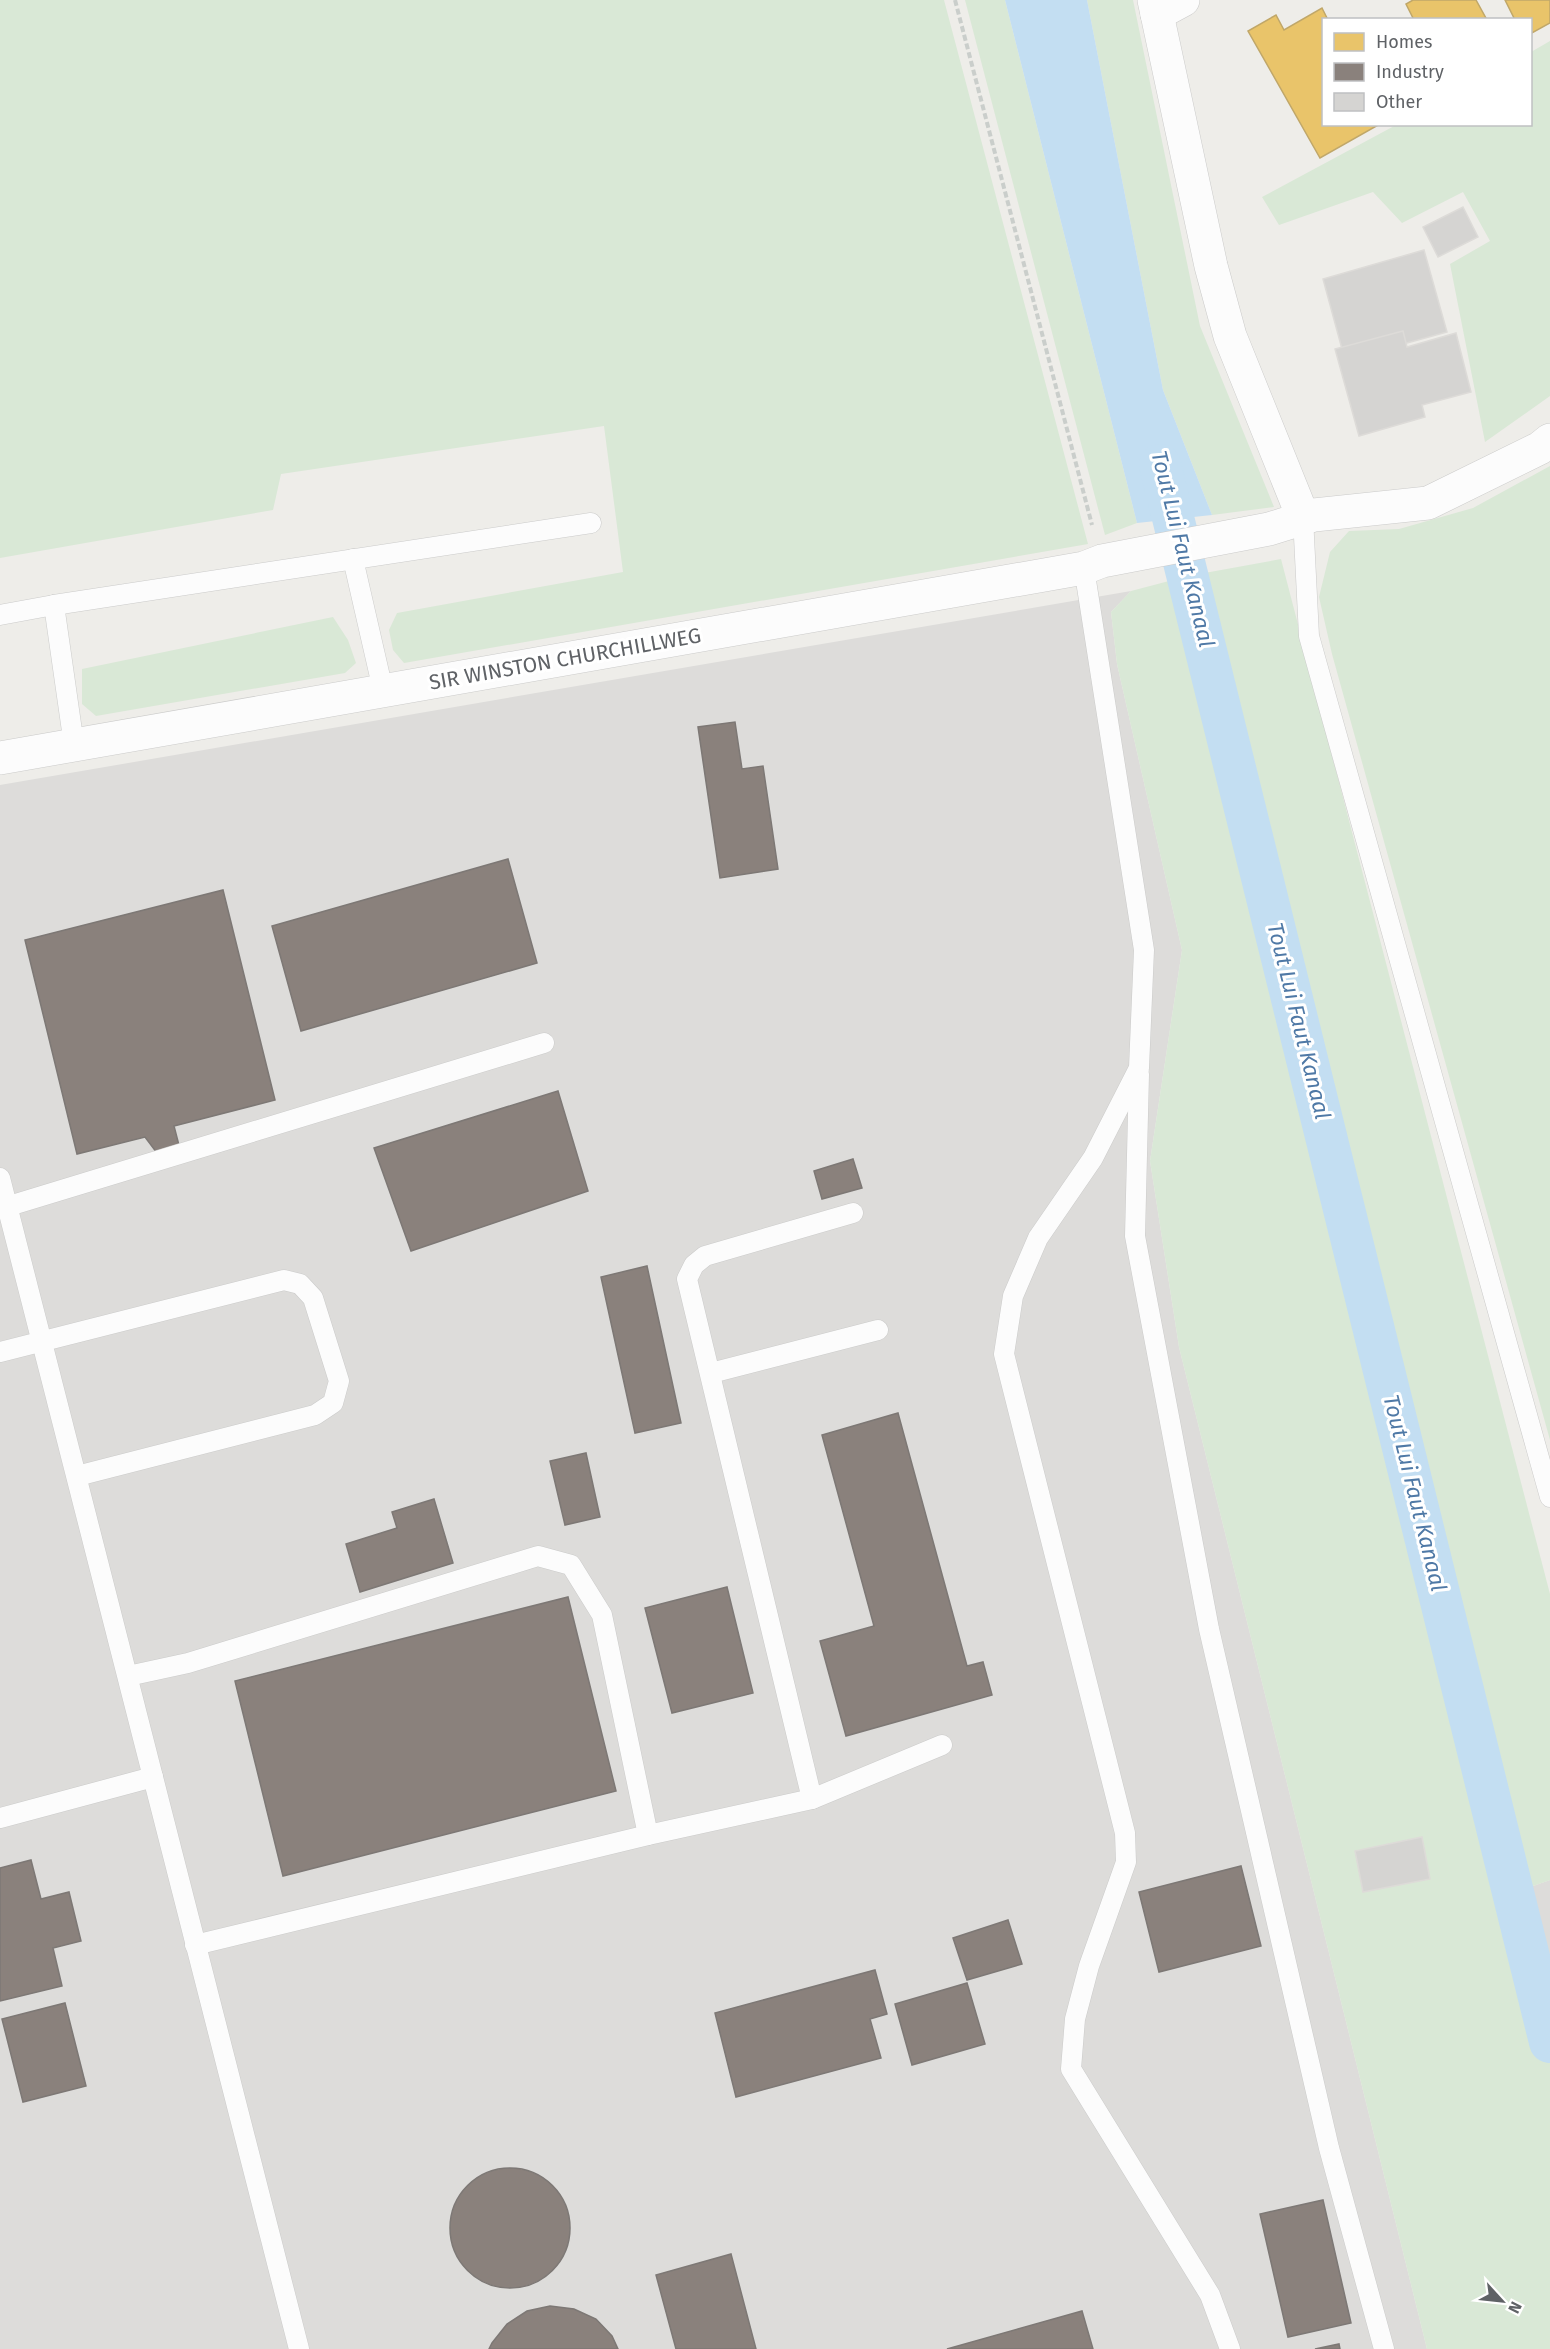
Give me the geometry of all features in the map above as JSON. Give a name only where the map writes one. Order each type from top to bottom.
[{"type":"street","points":[[1165,5],[1210,266],[1230,336],[1303,518],[1428,502],[1540,448],[1550,440]]},
{"type":"street","name":"SIR WINSTON CHURCHILLWEG","points":[[0,758],[1105,562],[1269,529],[1303,518]]},
{"type":"lane","points":[[1303,518],[1309,636],[1550,1497]]},
{"type":"lane","points":[[0,615],[591,523]]},
{"type":"lane","points":[[353,559],[383,690]]},
{"type":"lane","points":[[1105,562],[1144,950],[1135,1236],[1209,1629],[1329,2148],[1384,2349]]},
{"type":"lane","points":[[54,605],[74,745]]},
{"type":"lane","points":[[9,1206],[544,1043]]},
{"type":"lane","points":[[1139,1068],[1093,1158],[1038,1238],[1013,1296],[1004,1354],[1125,1833],[1126,1862],[1089,1966],[1075,2019],[1071,2069],[1210,2295],[1230,2349]]},
{"type":"lane","points":[[0,1178],[299,2349]]},
{"type":"lane","points":[[812,1799],[687,1279],[694,1265],[705,1256],[853,1213]]},
{"type":"lane","points":[[0,1352],[284,1280],[300,1284],[314,1298],[339,1381],[333,1402],[315,1415],[76,1476]]},
{"type":"lane","points":[[711,1373],[878,1330]]},
{"type":"lane","points":[[128,1676],[188,1663],[538,1556],[571,1565],[602,1615],[648,1835]]},
{"type":"lane","points":[[195,1945],[648,1835],[812,1799],[942,1745]]},
{"type":"lane","points":[[0,1818],[153,1777]]},
{"type":"path","points":[[955,0],[1105,562]]},
{"type":"shaded area","points":[[1131,591],[1111,612],[1117,664],[1182,950],[1150,1161],[1179,1347],[1427,2349],[0,2349],[0,785]]},
{"type":"shaded area","points":[[1550,1880],[1550,2042],[1513,1893]]},
{"type":"green space","points":[[0,0],[944,0],[1088,544],[404,663],[393,650],[389,630],[397,613],[623,572],[604,426],[281,474],[273,510],[0,558]]},
{"type":"green space","points":[[965,0],[1005,0],[1137,523],[1105,535]]},
{"type":"green space","points":[[1087,0],[1133,0],[1200,326],[1274,507],[1212,515],[1163,390]]},
{"type":"green space","points":[[1550,41],[1550,396],[1485,442],[1450,264],[1490,241],[1463,192],[1402,223],[1373,192],[1279,225],[1262,197],[1394,126],[1532,126],[1532,51]]},
{"type":"green space","points":[[1550,466],[1550,1440],[1332,654],[1319,597],[1330,552],[1349,531],[1399,529],[1473,508]]},
{"type":"green space","points":[[1281,559],[1550,1594],[1550,1880],[1513,1893],[1550,2042],[1550,2349],[1427,2349],[1179,1347],[1150,1161],[1182,950],[1117,664],[1111,612],[1131,591],[1188,576]]},
{"type":"green space","points":[[333,617],[348,640],[356,663],[345,673],[96,716],[82,704],[82,669]]},
{"type":"water","points":[[1005,0],[1087,0],[1163,390],[1212,515],[1137,523]]},
{"type":"building: Homes","points":[[1413,0],[1476,0],[1486,18],[1413,18],[1406,4]]},
{"type":"building: Homes","points":[[1505,0],[1550,0],[1550,23],[1532,33],[1532,18],[1514,18]]},
{"type":"building: Homes","points":[[1322,8],[1327,18],[1322,18],[1322,126],[1376,126],[1320,158],[1248,31],[1276,15],[1284,30]]},
{"type":"building: Industry","points":[[735,722],[742,769],[763,766],[778,869],[720,878],[698,727]]},
{"type":"building: Industry","points":[[508,859],[537,963],[301,1031],[272,926]]},
{"type":"building: Industry","points":[[223,890],[275,1100],[174,1126],[181,1153],[157,1153],[145,1137],[77,1154],[25,940]]},
{"type":"building: Industry","points":[[558,1091],[588,1191],[411,1251],[374,1148]]},
{"type":"building: Industry","points":[[853,1159],[862,1188],[822,1199],[814,1171]]},
{"type":"building: Industry","points":[[647,1266],[681,1423],[635,1433],[601,1277]]},
{"type":"building: Industry","points":[[898,1413],[967,1666],[983,1662],[992,1695],[846,1736],[820,1641],[874,1626],[822,1435]]},
{"type":"building: Industry","points":[[586,1453],[600,1517],[565,1525],[550,1461]]},
{"type":"building: Industry","points":[[434,1499],[453,1563],[360,1592],[346,1544],[397,1528],[392,1512]]},
{"type":"building: Industry","points":[[727,1587],[753,1693],[672,1713],[645,1608]]},
{"type":"building: Industry","points":[[568,1597],[616,1791],[283,1876],[235,1681]]},
{"type":"building: Industry","points":[[31,1860],[41,1899],[69,1892],[81,1941],[53,1948],[62,1986],[0,2001],[0,1868]]},
{"type":"building: Industry","points":[[1241,1866],[1261,1946],[1159,1972],[1139,1892]]},
{"type":"building: Industry","points":[[1008,1920],[1022,1964],[967,1980],[953,1938]]},
{"type":"building: Industry","points":[[875,1970],[887,2014],[870,2019],[881,2058],[736,2097],[715,2013]]},
{"type":"building: Industry","points":[[967,1983],[985,2044],[912,2065],[895,2004]]},
{"type":"building: Industry","points":[[65,2003],[86,2086],[23,2102],[2,2019]]},
{"type":"building: Industry","points":[[510,2168],[533,2172],[553,2185],[566,2205],[570,2228],[566,2251],[553,2271],[533,2284],[510,2288],[487,2284],[467,2271],[454,2251],[450,2228],[454,2205],[467,2185],[487,2172]]},
{"type":"building: Industry","points":[[1323,2200],[1351,2323],[1288,2337],[1260,2214]]},
{"type":"building: Industry","points":[[731,2254],[756,2349],[676,2349],[656,2275]]},
{"type":"building: Industry","points":[[550,2306],[574,2309],[596,2319],[612,2336],[618,2349],[489,2349],[507,2324],[527,2311]]},
{"type":"building: Industry","points":[[1082,2311],[1093,2349],[947,2349]]},
{"type":"building: Industry","points":[[1339,2344],[1340,2349],[1315,2349]]},
{"type":"building: Other","points":[[1463,207],[1478,237],[1438,257],[1423,227]]},
{"type":"building: Other","points":[[1424,250],[1447,332],[1345,360],[1323,279]]},
{"type":"building: Other","points":[[1403,331],[1407,347],[1456,333],[1471,392],[1422,405],[1425,417],[1359,436],[1335,349]]},
{"type":"building: Other","points":[[1422,1837],[1430,1879],[1363,1892],[1355,1851]]},
{"type":"waterway","name":"Tout Lui Faut Kanaal","points":[[1160,465],[1550,2042]]}]
